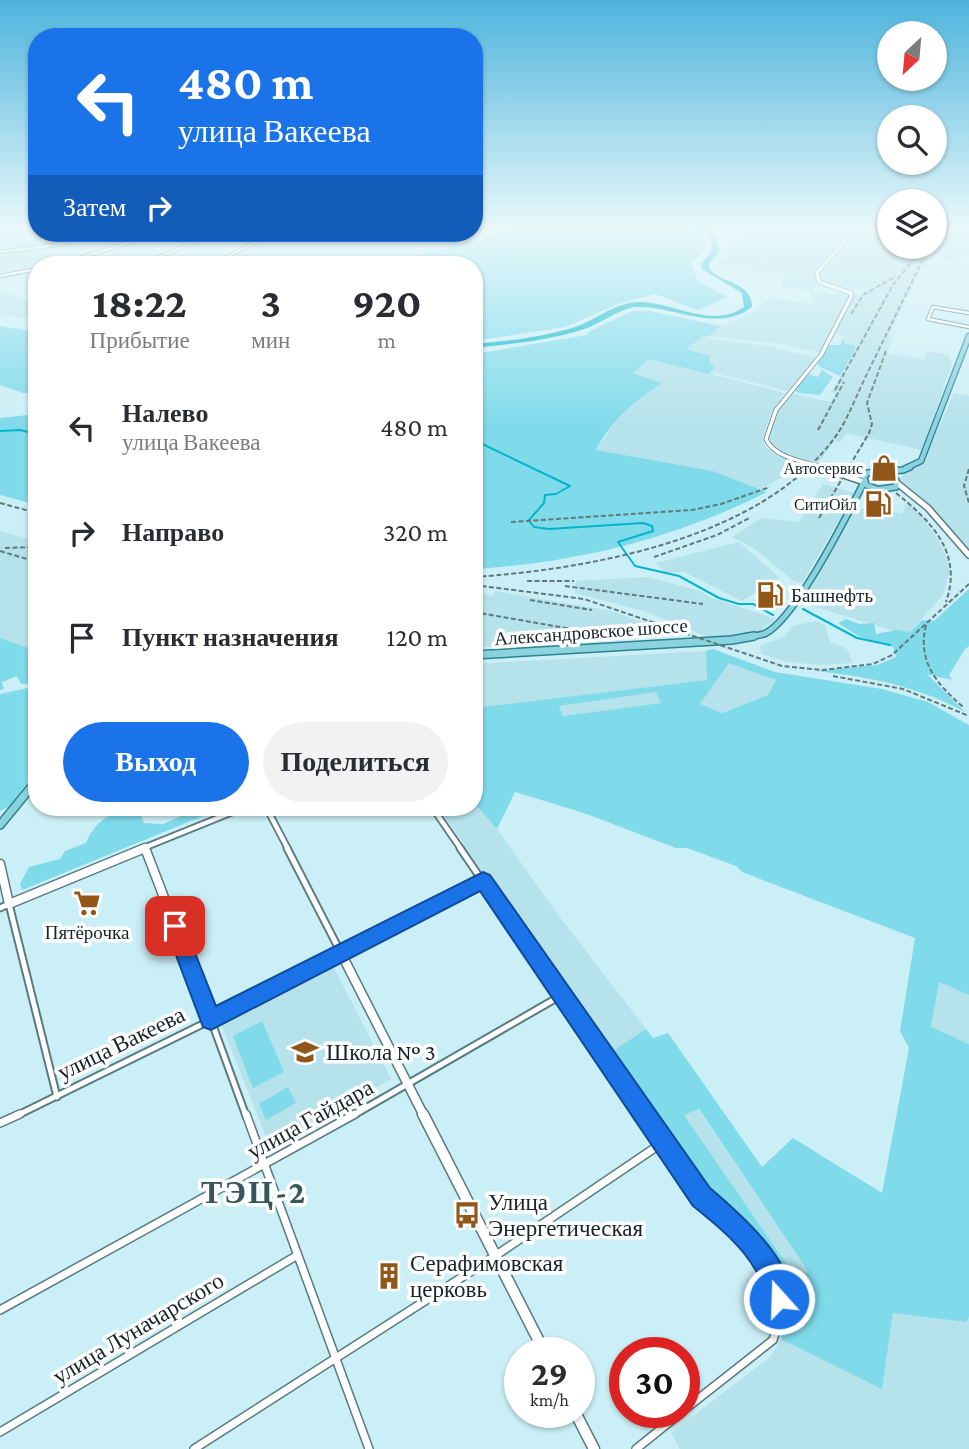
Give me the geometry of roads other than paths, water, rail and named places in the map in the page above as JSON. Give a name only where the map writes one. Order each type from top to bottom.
[{"type":"main road","points":[[878,491],[869,488],[865,480],[917,465],[923,457],[969,336]]},
{"type":"main road","points":[[861,492],[896,487],[897,475],[903,470]]},
{"type":"main road","points":[[883,473],[896,482]]},
{"type":"main road","name":"Александровское шоссе","points":[[483,654],[759,636],[784,618],[837,536],[865,480]]},
{"type":"main road","points":[[0,825],[28,791]]},
{"type":"street","points":[[851,294],[821,355],[776,410],[766,439],[770,448],[779,453],[865,480]]},
{"type":"street","points":[[969,313],[933,307],[928,319],[969,327]]},
{"type":"street","points":[[896,482],[928,508],[969,555]]},
{"type":"street","points":[[888,490],[909,494]]},
{"type":"street","points":[[0,908],[224,816]]},
{"type":"street","points":[[271,816],[537,1337]]},
{"type":"street","points":[[438,816],[662,1143],[702,1197],[756,1248],[772,1273],[779,1299],[779,1329],[773,1340],[700,1398]]},
{"type":"street","points":[[145,848],[369,1449]]},
{"type":"street","points":[[0,864],[57,1097]]},
{"type":"street","name":"улица Вакеева","points":[[0,1123],[342,955],[483,880]]},
{"type":"street","name":"улица Гайдара","points":[[0,1310],[407,1085],[562,995]]},
{"type":"street","points":[[194,1449],[495,1256],[662,1143]]},
{"type":"street","name":"улица Луначарского","points":[[0,1432],[296,1256]]},
{"type":"street","points":[[583,1428],[594,1449]]},
{"type":"street","points":[[636,1449],[662,1428]]},
{"type":"waterway","points":[[0,431],[28,432]]},
{"type":"waterway","points":[[483,444],[570,486],[556,494],[545,495],[544,503],[529,520]]},
{"type":"waterway","points":[[530,522],[534,527],[549,529],[643,523],[652,526],[653,531],[618,542],[635,566],[679,576],[719,598],[739,604],[753,604],[773,615]]},
{"type":"waterway","points":[[803,609],[857,638],[890,645]]},
{"type":"railway","points":[[851,314],[865,294]]},
{"type":"railway","points":[[835,390],[888,294]]},
{"type":"railway","points":[[483,576],[571,566],[622,556],[722,523],[767,499],[807,469],[838,433],[906,294]]},
{"type":"railway","points":[[819,518],[869,433],[872,424],[867,403],[886,351]]},
{"type":"railway","points":[[818,430],[844,382]]},
{"type":"railway","points":[[969,469],[964,486],[969,503]]},
{"type":"railway","points":[[511,522],[692,510],[721,504],[770,487]]},
{"type":"railway","points":[[896,493],[921,515],[941,540],[950,568],[946,602]]},
{"type":"railway","points":[[0,503],[28,511]]},
{"type":"railway","points":[[654,557],[717,535],[751,517]]},
{"type":"railway","points":[[5,548],[28,547]]},
{"type":"railway","points":[[0,551],[28,559]]},
{"type":"railway","points":[[527,581],[574,581]]},
{"type":"railway","points":[[483,586],[584,599],[782,666],[823,670],[873,664],[892,655],[969,584]]},
{"type":"railway","points":[[565,586],[703,604]]},
{"type":"railway","points":[[530,600],[592,610]]},
{"type":"railway","points":[[483,614],[577,630]]},
{"type":"railway","points":[[926,625],[924,650],[931,671],[937,681],[963,707]]},
{"type":"railway","points":[[833,676],[903,689],[969,716]]},
{"type":"place","name":"Автосервис","points":[[884,468]]},
{"type":"place","name":"СитиОйл","points":[[878,504]]},
{"type":"place","name":"Башнефть","points":[[770,595]]},
{"type":"place","name":"Пятёрочка","points":[[87,903]]},
{"type":"place","name":"Школа № 3","points":[[305,1052]]},
{"type":"place","name":"Улица Энергетическая","points":[[467,1215]]},
{"type":"place","name":"Серафимовская церковь","points":[[389,1276]]},
{"type":"district","name":"ТЭЦ-2","points":[[254,1192]]}]
